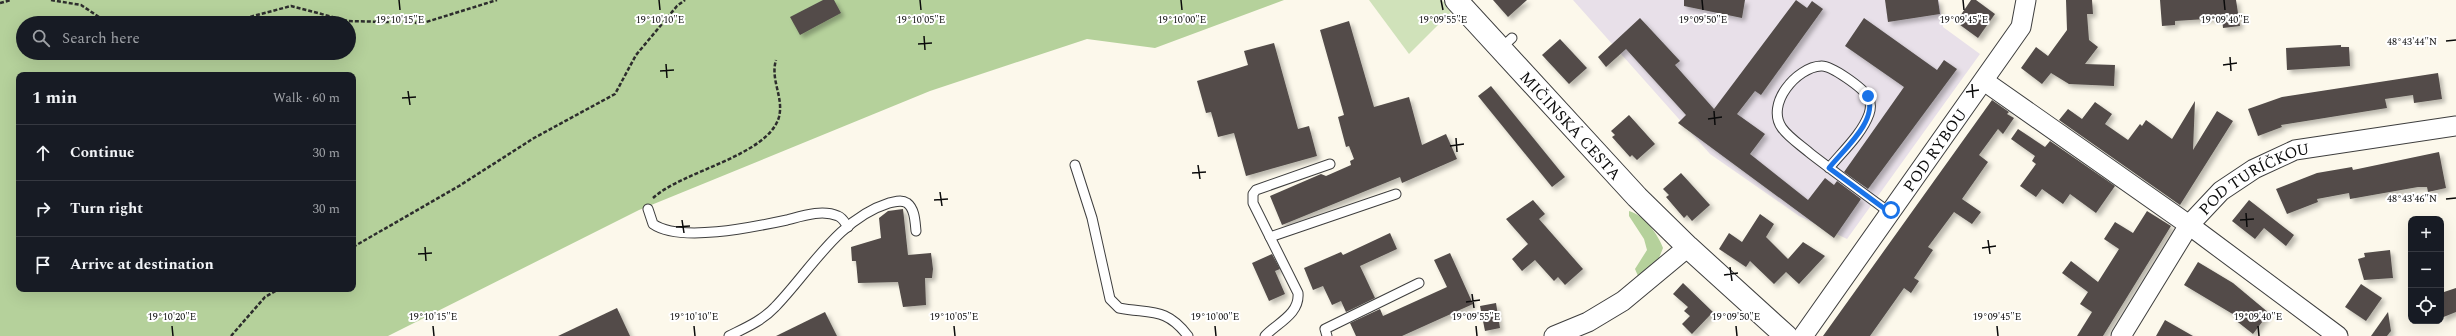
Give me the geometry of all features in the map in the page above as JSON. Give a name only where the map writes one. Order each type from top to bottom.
[{"type":"street","name":"MIČINSKÁ CESTA","points":[[1456,0],[1506,44],[1626,186],[1688,247],[1786,336]]},
{"type":"street","name":"POD RYBOU","points":[[1803,336],[1889,212],[1984,81],[2021,27],[2026,0]]},
{"type":"street","points":[[1984,81],[2190,225],[2338,336]]},
{"type":"street","name":"POD TURÍČKOU","points":[[2121,336],[2190,225],[2221,191],[2254,169],[2295,150],[2456,126]]},
{"type":"street","points":[[1554,336],[1588,322],[1623,301],[1688,247]]},
{"type":"lane","points":[[1829,168],[1862,128],[1869,115],[1871,105],[1868,96],[1833,68],[1822,65],[1810,68],[1797,78],[1781,96],[1777,107],[1781,127],[1794,140],[1829,168],[1889,212]]},
{"type":"lane","points":[[1265,336],[1295,310],[1299,301],[1298,293],[1253,203],[1253,194],[1256,190],[1330,164]]},
{"type":"lane","points":[[1075,165],[1092,218],[1110,299],[1119,308],[1143,310],[1165,315],[1179,324],[1188,336]]},
{"type":"lane","points":[[1270,237],[1396,194]]},
{"type":"lane","points":[[729,336],[751,325],[774,307],[835,238],[848,227],[883,205],[898,200],[906,202],[912,210],[916,231]]},
{"type":"lane","points":[[648,209],[652,224],[668,232],[737,229],[826,214],[838,216],[848,227]]},
{"type":"lane","points":[[1327,336],[1324,329],[1419,283]]},
{"type":"path","points":[[0,3],[11,0]]},
{"type":"path","points":[[50,0],[81,5],[98,16]]},
{"type":"path","points":[[356,21],[423,23],[497,0]]},
{"type":"path","points":[[356,245],[459,186],[534,138],[615,94],[636,55],[677,6],[685,0]]},
{"type":"path","points":[[253,16],[291,6],[329,16]]},
{"type":"path","points":[[648,209],[652,199],[658,194],[753,146],[774,127],[778,117],[780,104],[774,76],[776,60]]},
{"type":"path","points":[[231,336],[265,297],[274,292]]},
{"type":"shaded area","points":[[1573,0],[1939,0],[1943,27],[1980,54],[1847,239],[1799,216],[1710,154]]},
{"type":"green space","points":[[0,0],[1284,0],[1155,48],[1087,39],[930,91],[639,210],[388,336],[0,336]]},
{"type":"green space","points":[[1369,0],[1442,0],[1452,11],[1409,54]]},
{"type":"green space","points":[[1629,211],[1640,216],[1650,226],[1658,237],[1663,248],[1659,258],[1638,276],[1635,269],[1647,250],[1644,239],[1629,216]]},
{"type":"building","points":[[823,0],[834,0],[841,13],[800,35],[790,17]]},
{"type":"building","points":[[1493,0],[1527,0],[1508,17]]},
{"type":"building","points":[[1684,0],[1745,0],[1742,18],[1684,6]]},
{"type":"building","points":[[1796,0],[1807,8],[1812,1],[1823,9],[1761,95],[1755,91],[1737,114],[1765,134],[1750,154],[1808,200],[1825,178],[1834,185],[1837,181],[1861,199],[1834,238],[1678,123],[1686,115],[1626,49],[1606,67],[1598,57],[1640,18],[1680,61],[1675,65],[1714,109]]},
{"type":"building","points":[[1885,0],[1938,0],[1940,14],[1888,22]]},
{"type":"building","points":[[1971,0],[1976,0],[1995,14],[1978,38],[1956,22]]},
{"type":"building","points":[[2066,0],[2092,0],[2093,14],[2087,14],[2089,40],[2098,47],[2085,64],[2115,65],[2114,86],[2069,84],[2051,73],[2042,84],[2021,68],[2036,47],[2048,56],[2067,30]]},
{"type":"building","points":[[2160,0],[2236,0],[2240,26],[2223,28],[2222,18],[2175,21],[2175,25],[2162,26]]},
{"type":"building","points":[[1864,18],[1937,70],[1944,60],[1957,69],[1868,189],[1844,172],[1904,87],[1845,46]]},
{"type":"building","points":[[1349,21],[1374,107],[1409,97],[1422,145],[1446,134],[1457,159],[1402,183],[1400,177],[1282,225],[1270,196],[1321,174],[1326,176],[1351,165],[1350,161],[1354,159],[1349,146],[1346,147],[1338,117],[1344,115],[1320,30]]},
{"type":"building","points":[[1560,39],[1587,68],[1569,84],[1542,55]]},
{"type":"building","points":[[1274,43],[1298,129],[1309,126],[1317,156],[1246,176],[1234,133],[1218,137],[1211,112],[1206,113],[1197,81],[1248,65],[1244,51]]},
{"type":"building","points":[[2341,45],[2341,47],[2349,47],[2350,66],[2287,70],[2286,48]]},
{"type":"building","points":[[2438,73],[2442,99],[2414,103],[2413,95],[2385,99],[2387,108],[2281,125],[2282,127],[2258,136],[2248,109],[2282,97]]},
{"type":"building","points":[[1491,86],[1565,177],[1552,187],[1478,96]]},
{"type":"building","points":[[1992,100],[2009,112],[2007,114],[2014,118],[2003,134],[1998,129],[1979,155],[1988,162],[1962,199],[1981,212],[1972,224],[1954,212],[1928,247],[1933,250],[1914,278],[1919,281],[1911,293],[1904,288],[1870,336],[1823,336]]},
{"type":"building","points":[[2195,101],[2193,150],[2217,111],[2233,121],[2180,205],[2059,120],[2068,109],[2082,119],[2095,102],[2112,114],[2105,124],[2128,140],[2140,124],[2142,126],[2146,120],[2172,139]]},
{"type":"building","points":[[1629,115],[1655,144],[1637,160],[1632,155],[1630,157],[1612,137],[1615,135],[1611,131]]},
{"type":"building","points":[[2018,129],[2045,147],[2050,141],[2115,186],[2096,213],[2070,194],[2063,204],[2042,189],[2036,197],[2020,186],[2036,164],[2032,161],[2035,156],[2011,139]]},
{"type":"building","points":[[2439,152],[2446,188],[2428,192],[2427,187],[2418,187],[2350,199],[2349,193],[2317,199],[2318,202],[2287,214],[2276,189],[2317,173],[2352,167],[2353,170]]},
{"type":"building","points":[[1681,173],[1710,205],[1692,221],[1687,215],[1684,218],[1666,197],[1669,195],[1663,189]]},
{"type":"building","points":[[1533,200],[1545,214],[1539,219],[1583,269],[1565,285],[1558,277],[1554,281],[1535,260],[1522,271],[1512,259],[1528,244],[1506,219]]},
{"type":"building","points":[[2249,200],[2294,235],[2286,246],[2264,228],[2255,239],[2232,221]]},
{"type":"building","points":[[903,209],[908,255],[931,253],[933,269],[932,278],[925,278],[926,305],[903,307],[898,282],[858,283],[856,261],[852,261],[851,247],[881,238],[879,218],[888,211]]},
{"type":"building","points":[[2147,211],[2171,226],[2103,336],[2077,336],[2092,312],[2080,304],[2088,292],[2062,273],[2071,261],[2098,282],[2119,249],[2104,239],[2115,222],[2133,233]]},
{"type":"building","points":[[1760,214],[1774,224],[1766,237],[1788,259],[1803,242],[1825,256],[1799,284],[1786,272],[1774,284],[1750,261],[1746,267],[1719,249],[1729,233],[1742,242]]},
{"type":"building","points":[[1390,233],[1397,249],[1360,266],[1375,298],[1346,312],[1341,301],[1332,305],[1323,286],[1313,290],[1304,268],[1341,252],[1343,255]]},
{"type":"building","points":[[2390,250],[2393,278],[2364,280],[2358,259],[2365,257],[2364,253]]},
{"type":"building","points":[[1450,253],[1473,304],[1402,336],[1356,336],[1350,323],[1380,309],[1383,316],[1447,287],[1434,260]]},
{"type":"building","points":[[1272,254],[1280,269],[1275,271],[1285,294],[1269,301],[1252,263]]},
{"type":"building","points":[[2198,262],[2233,283],[2269,313],[2253,334],[2234,319],[2236,316],[2184,285]]},
{"type":"building","points":[[1683,283],[1713,312],[1692,334],[1682,324],[1690,316],[1684,311],[1688,307],[1673,294]]},
{"type":"building","points":[[2361,284],[2382,298],[2366,321],[2345,307]]},
{"type":"building","points":[[2456,288],[2456,312],[2444,317],[2444,292]]},
{"type":"building","points":[[1496,303],[1500,328],[1485,331],[1480,306]]},
{"type":"building","points":[[617,308],[630,336],[558,336]]},
{"type":"building","points":[[825,312],[837,336],[776,336]]},
{"type":"building","points":[[2388,312],[2391,331],[2387,336],[2371,336]]},
{"type":"building","points":[[2165,320],[2193,336],[2156,336]]},
{"type":"route","points":[[1868,96],[1871,105],[1869,115],[1862,128],[1829,168],[1889,212],[1891,210]]}]
